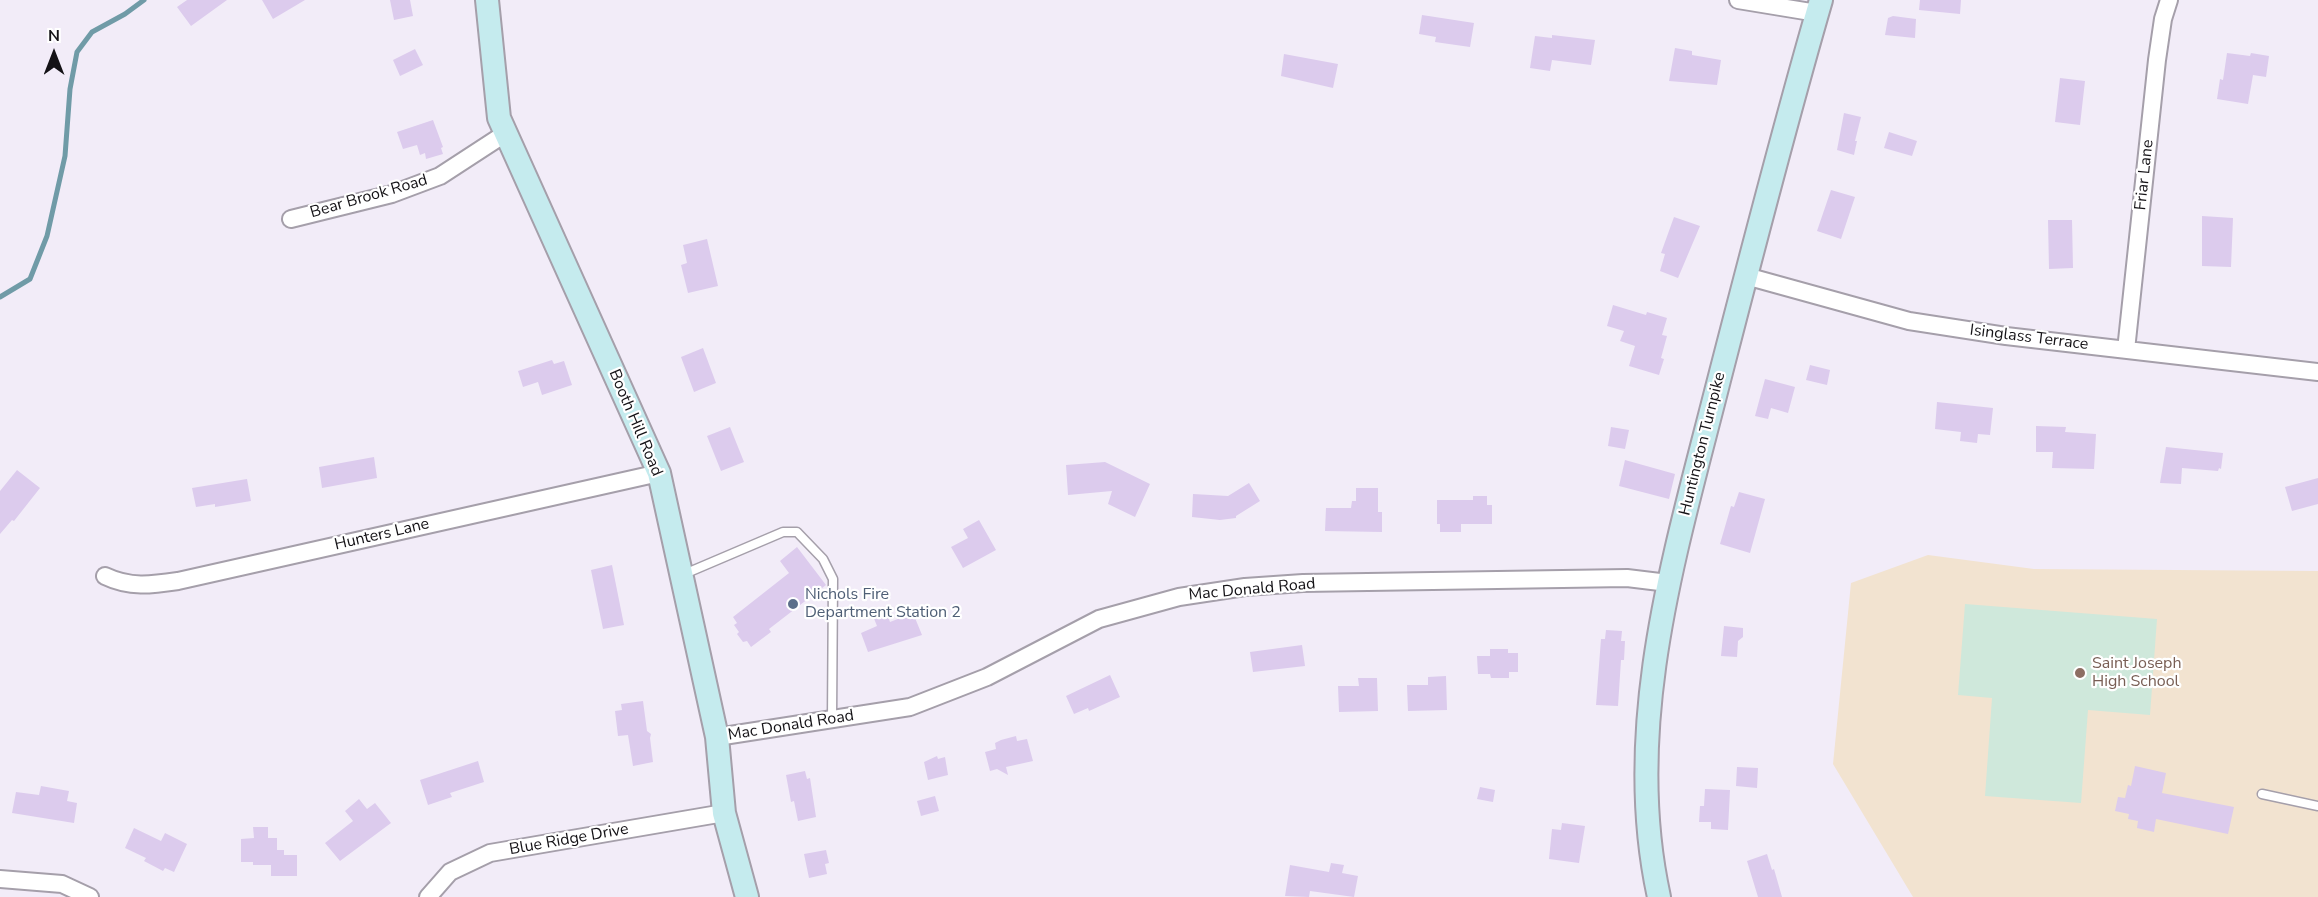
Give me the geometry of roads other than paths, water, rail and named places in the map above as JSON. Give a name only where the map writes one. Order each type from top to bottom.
[{"type":"street","name":"Booth Hill Road","points":[[488,0],[499,118],[659,473],[717,737],[724,813],[747,897]]},
{"type":"street","points":[[1738,0],[1819,6]]},
{"type":"street","name":"Friar Lane","points":[[2126,350],[2157,60],[2163,20],[2169,0]]},
{"type":"street","name":"Huntington Turnpike","points":[[1659,897],[1647,820],[1647,776],[1652,690],[1668,583],[1746,276],[1819,6]]},
{"type":"street","name":"Bear Brook Road","points":[[291,219],[392,194],[440,176],[506,133]]},
{"type":"street","name":"Isinglass Terrace","points":[[1746,276],[1909,321],[2006,336],[2318,372]]},
{"type":"street","name":"Hunters Lane","points":[[105,576],[133,585],[148,586],[178,581],[659,473]]},
{"type":"street","name":"Mac Donald Road","points":[[717,737],[909,707],[987,677],[1099,619],[1179,597],[1245,587],[1303,583],[1627,578],[1668,583]]},
{"type":"street","name":"Blue Ridge Drive","points":[[428,897],[450,872],[490,853],[724,813]]},
{"type":"street","points":[[0,879],[62,884],[90,897]]},
{"type":"lane","points":[[681,575],[783,532],[797,532],[823,559],[833,579],[832,719]]},
{"type":"lane","points":[[2262,794],[2318,806]]},
{"type":"waterway","points":[[0,297],[30,279],[47,236],[65,156],[70,89],[77,52],[92,32],[125,14],[144,0]]},
{"type":"place","name":"Nichols Fire Department Station 2","points":[[793,604]]},
{"type":"place","name":"Saint Joseph High School","points":[[2080,673]]}]
